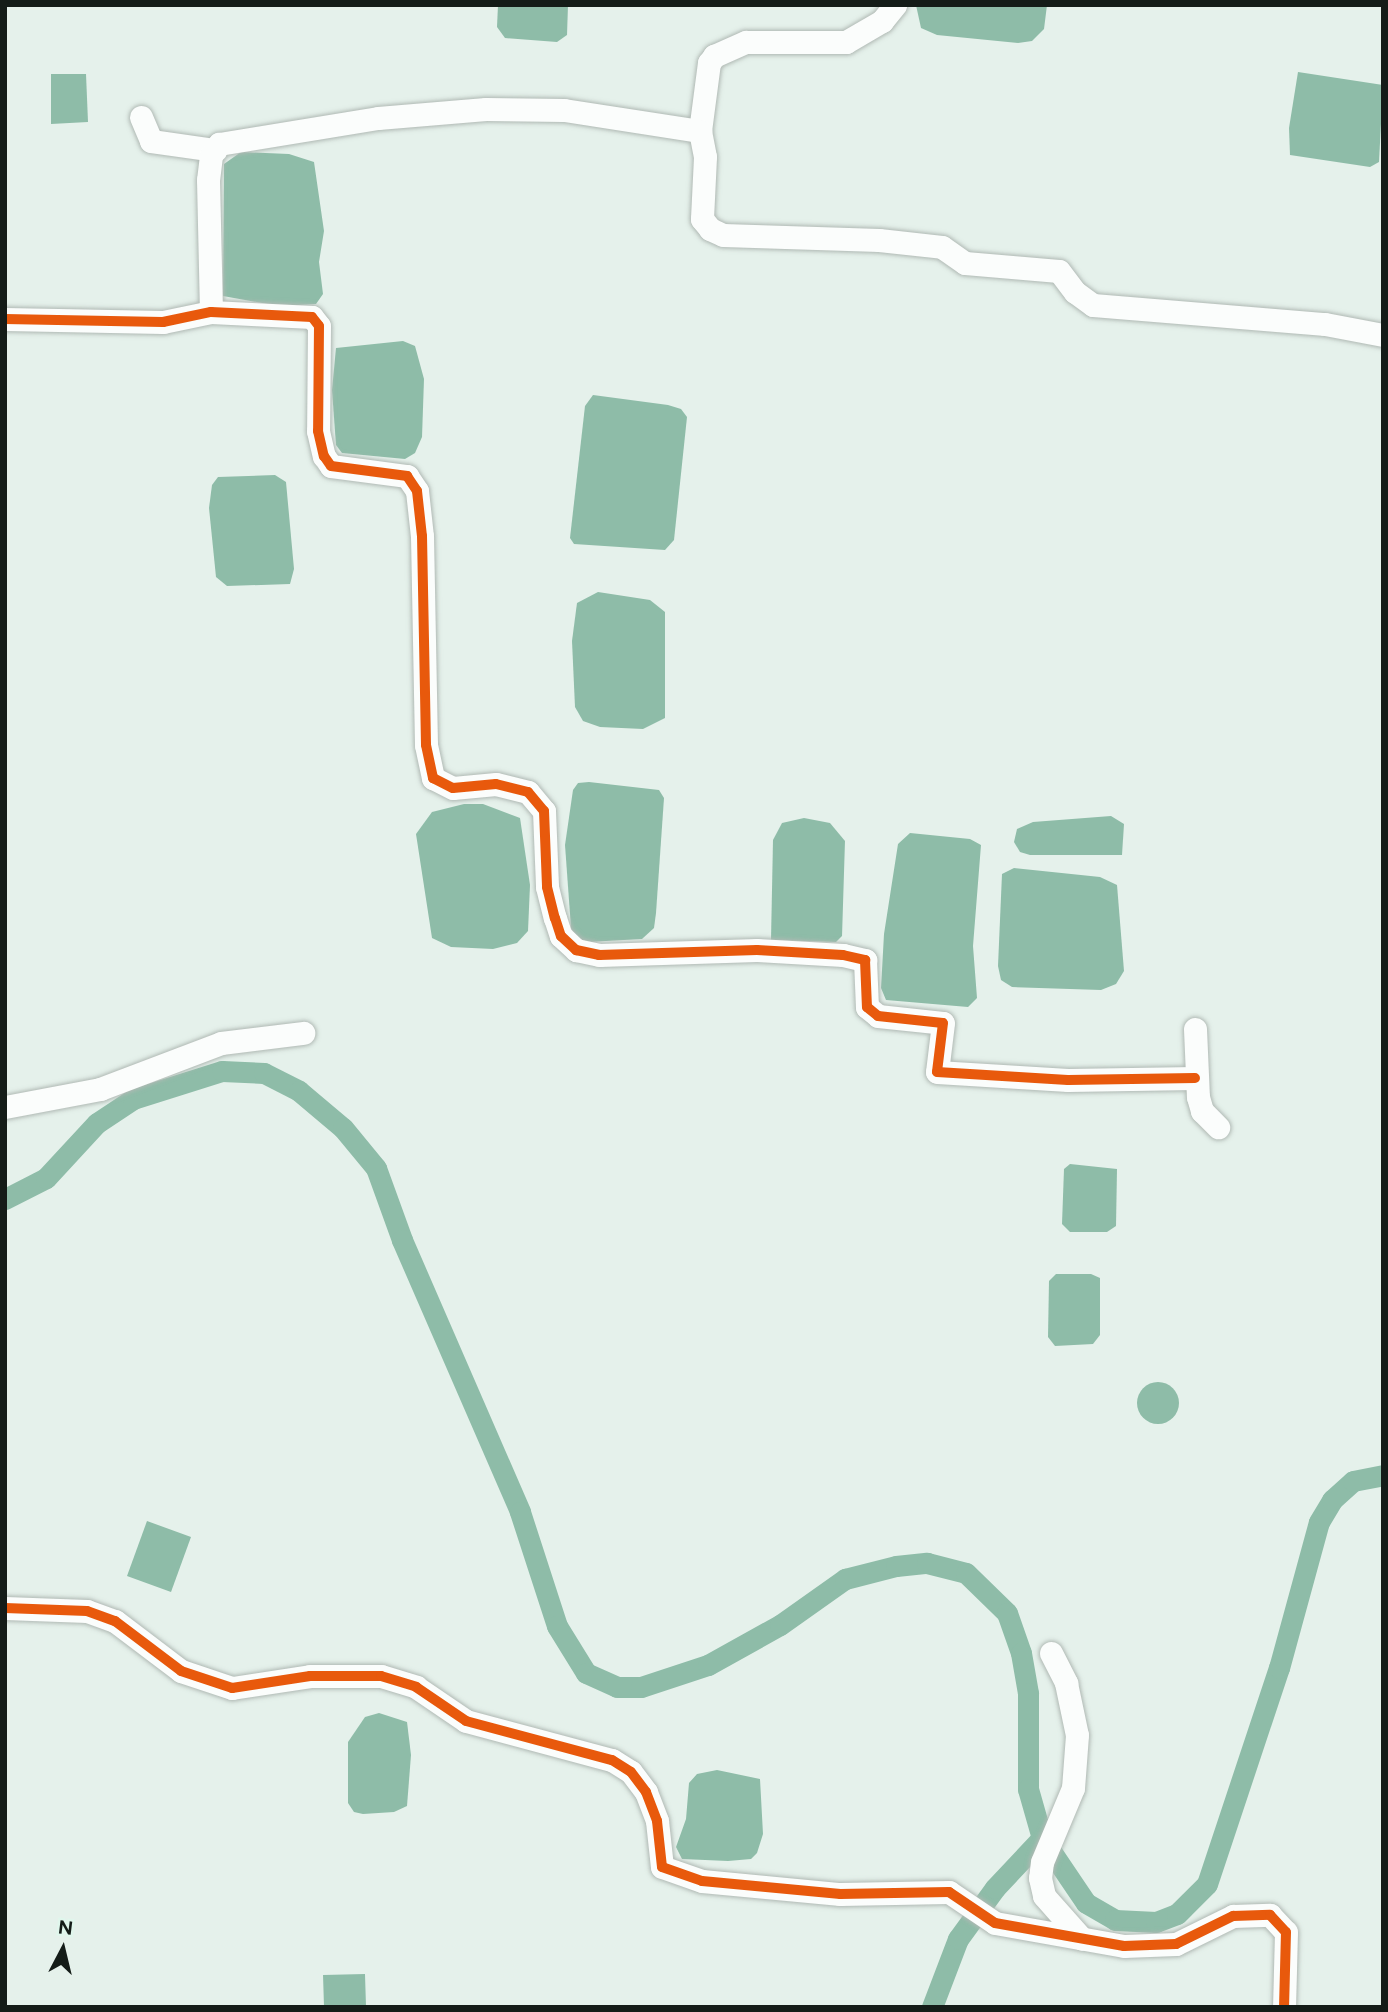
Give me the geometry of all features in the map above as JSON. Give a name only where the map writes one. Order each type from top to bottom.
[{"type":"street","points":[[895,5],[882,21],[846,42],[746,42],[714,56],[709,63],[700,131],[705,157],[702,219],[709,229],[723,235],[879,240],[942,247],[965,263],[1059,271],[1075,292],[1094,306],[1325,324],[1383,335]]},
{"type":"street","points":[[141,117],[151,141],[215,150],[237,139],[378,118],[486,109],[564,110],[700,131]]},
{"type":"street","points":[[211,312],[208,180],[215,150]]},
{"type":"street","points":[[5,319],[163,321],[211,312],[312,317],[319,326],[318,432],[324,456],[331,466],[407,476],[417,491],[422,536],[426,744],[433,778],[453,788],[496,784],[528,792],[544,811],[547,887],[561,936],[576,950],[599,955],[757,950],[843,955],[865,960],[867,1007],[878,1016],[943,1023],[937,1072],[1068,1080],[1195,1078]]},
{"type":"street","points":[[1195,1029],[1195,1078],[1202,1111],[1218,1127]]},
{"type":"street","points":[[5,1107],[100,1089],[221,1043],[303,1034]]},
{"type":"street","points":[[5,1608],[87,1611],[115,1621],[181,1671],[232,1688],[310,1676],[381,1676],[416,1687],[466,1721],[612,1760],[631,1772],[646,1792],[657,1821],[662,1867],[673,1873],[773,1890],[893,1895],[949,1892],[988,1919],[1082,1939],[1153,1948],[1176,1944],[1233,1916],[1276,1917],[1286,1932],[1284,2007]]},
{"type":"street","points":[[1051,1653],[1066,1683],[1077,1735],[1073,1788],[1042,1861],[1044,1896],[1082,1939]]},
{"type":"shaded area","points":[[498,5],[568,5],[567,35],[557,42],[505,38],[497,27]]},
{"type":"shaded area","points":[[916,5],[1047,5],[1044,29],[1032,41],[1018,43],[937,35],[921,28]]},
{"type":"shaded area","points":[[1298,72],[1383,85],[1379,162],[1370,167],[1290,155],[1289,128]]},
{"type":"shaded area","points":[[51,74],[86,74],[88,122],[51,124]]},
{"type":"shaded area","points":[[241,152],[289,154],[314,162],[324,231],[319,262],[323,294],[316,304],[279,306],[223,296],[224,164]]},
{"type":"shaded area","points":[[403,341],[415,346],[424,379],[422,437],[415,453],[405,459],[342,453],[336,445],[332,390],[336,348]]},
{"type":"shaded area","points":[[593,395],[668,405],[681,409],[687,417],[674,540],[665,550],[574,544],[570,538],[585,406]]},
{"type":"shaded area","points":[[275,475],[286,482],[294,569],[290,584],[227,586],[216,577],[209,508],[212,485],[218,477]]},
{"type":"shaded area","points":[[598,592],[650,600],[665,612],[665,718],[643,729],[600,727],[583,721],[575,707],[572,641],[577,603]]},
{"type":"shaded area","points":[[578,783],[659,790],[664,798],[654,928],[642,939],[588,942],[577,938],[571,928],[565,845],[573,790]]},
{"type":"shaded area","points":[[464,804],[483,804],[520,818],[530,885],[528,931],[517,943],[493,949],[451,947],[432,938],[416,834],[432,812]]},
{"type":"shaded area","points":[[1111,816],[1124,824],[1122,855],[1030,855],[1020,852],[1014,842],[1017,829],[1033,822]]},
{"type":"shaded area","points":[[804,818],[830,823],[845,841],[842,936],[836,942],[771,940],[773,840],[782,823]]},
{"type":"shaded area","points":[[910,833],[970,839],[981,845],[973,946],[977,998],[968,1007],[886,1000],[881,988],[884,934],[898,844]]},
{"type":"shaded area","points":[[1014,868],[1100,877],[1117,885],[1124,971],[1116,984],[1101,990],[1012,987],[1001,980],[998,966],[1002,874]]},
{"type":"shaded area","points":[[1070,1164],[1117,1169],[1116,1226],[1107,1232],[1070,1232],[1062,1224],[1064,1169]]},
{"type":"shaded area","points":[[1056,1274],[1091,1274],[1100,1278],[1100,1335],[1093,1344],[1055,1346],[1048,1337],[1049,1281]]},
{"type":"shaded area","points":[[1158,1382],[1173,1388],[1179,1403],[1173,1418],[1158,1424],[1143,1418],[1137,1403],[1143,1388]]},
{"type":"shaded area","points":[[147,1521],[191,1537],[171,1592],[127,1576]]},
{"type":"shaded area","points":[[379,1713],[407,1722],[411,1755],[407,1806],[394,1812],[363,1814],[354,1812],[348,1803],[348,1742],[365,1717]]},
{"type":"shaded area","points":[[717,1770],[760,1779],[763,1834],[757,1853],[751,1859],[728,1861],[682,1859],[676,1847],[686,1819],[689,1783],[697,1774]]},
{"type":"shaded area","points":[[365,1974],[366,2007],[324,2007],[323,1975]]},
{"type":"waterway","points":[[5,1199],[46,1178],[97,1123],[133,1099],[222,1071],[264,1073],[299,1091],[343,1128],[376,1168],[402,1240],[520,1512],[557,1626],[586,1673],[617,1687],[641,1687],[708,1665],[780,1625],[845,1579],[896,1566],[927,1563],[966,1573],[1007,1613],[1021,1653],[1028,1693],[1028,1789],[1042,1838],[1086,1903],[1115,1920],[1156,1922],[1177,1914],[1207,1884],[1279,1668],[1319,1522],[1332,1500],[1353,1481],[1383,1475]]},
{"type":"waterway","points":[[932,2007],[958,1939],[995,1888],[1042,1838]]},
{"type":"cycle path","points":[[5,319],[163,322],[211,312],[312,317],[319,326],[318,431],[324,456],[331,466],[407,476],[417,491],[422,536],[426,745],[433,778],[453,788],[496,784],[528,792],[544,811],[547,887],[561,936],[576,950],[599,955],[757,950],[843,955],[865,960],[867,1007],[878,1016],[943,1023],[937,1072],[1068,1080],[1195,1078]]},
{"type":"cycle path","points":[[5,1608],[87,1611],[115,1621],[181,1671],[232,1688],[310,1676],[381,1676],[416,1687],[466,1721],[612,1760],[631,1772],[646,1792],[657,1821],[662,1867],[702,1881],[840,1894],[949,1892],[995,1923],[1124,1946],[1176,1944],[1233,1916],[1270,1915],[1286,1932],[1284,2007]]}]
